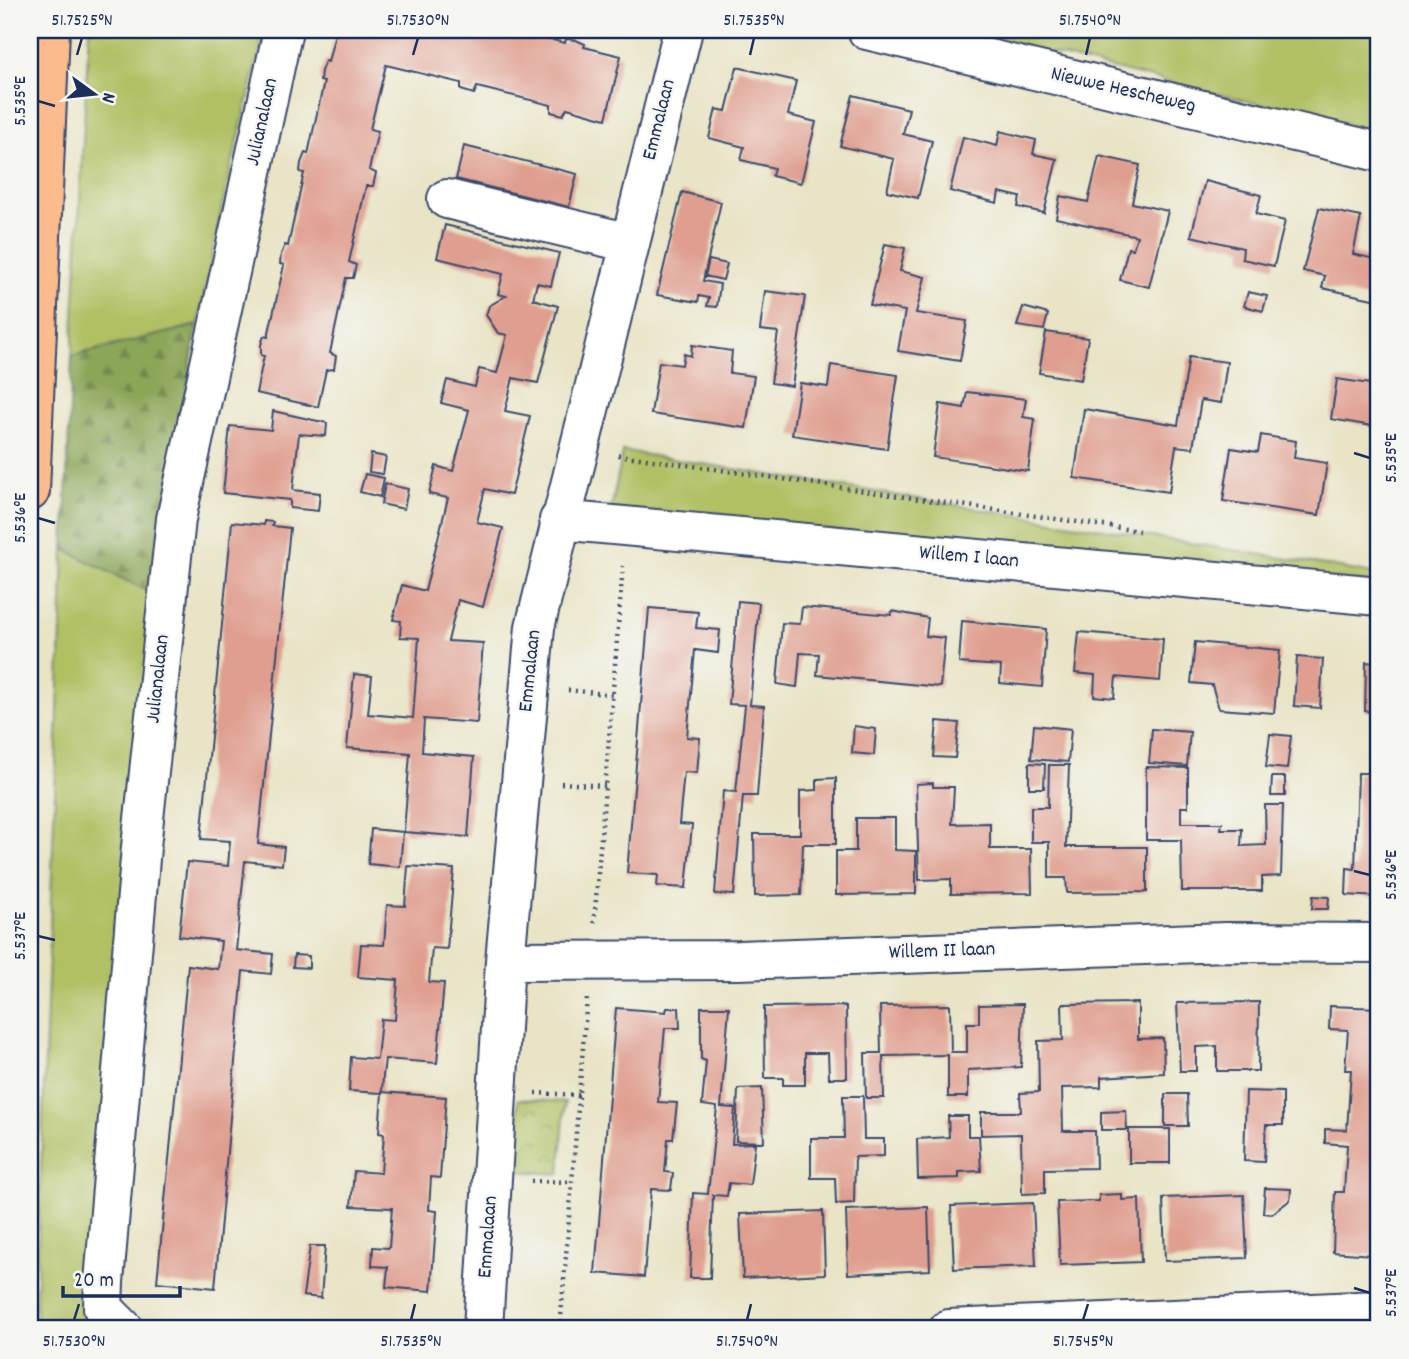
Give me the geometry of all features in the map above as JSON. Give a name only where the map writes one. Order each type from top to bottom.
[{"type":"main road","points":[[30,491],[50,30]]},
{"type":"street","name":"Julianalaan","points":[[124,1329],[103,1308],[104,1282],[141,847],[176,519],[283,30]]},
{"type":"street","name":"Emmalaan","points":[[483,1329],[505,961],[535,627],[559,520],[683,30]]},
{"type":"street","name":"Nieuwe Hescheweg","points":[[867,30],[1379,152]]},
{"type":"street","points":[[447,199],[629,243]]},
{"type":"street","name":"Willem I laan","points":[[559,520],[1379,596]]},
{"type":"street","name":"Willem II laan","points":[[505,961],[739,960],[1226,942],[1379,943]]},
{"type":"street","points":[[949,1329],[1379,1310]]},
{"type":"path","points":[[577,449],[1144,532]]},
{"type":"green space","points":[[89,30],[265,30],[223,201],[198,325],[72,356]]},
{"type":"green space","points":[[953,30],[1379,30],[1379,132],[1364,129]]},
{"type":"green space","points":[[198,325],[155,595],[64,549],[72,356]]},
{"type":"green space","points":[[623,451],[1313,563],[1379,575],[1379,583],[611,509]]},
{"type":"green space","points":[[64,549],[155,595],[97,1329],[35,1329]]},
{"type":"green space","points":[[518,1099],[565,1102],[560,1174],[513,1171]]},
{"type":"building","points":[[336,30],[512,30],[565,43],[566,39],[576,40],[585,44],[584,47],[621,56],[606,119],[567,108],[563,115],[551,112],[551,105],[477,87],[474,94],[461,90],[461,83],[386,65],[370,129],[378,131],[369,170],[376,173],[373,186],[366,186],[349,262],[356,265],[353,278],[346,278],[330,353],[336,356],[334,369],[326,370],[318,407],[256,393],[264,356],[261,355],[261,345],[264,336],[268,337],[284,265],[280,264],[281,254],[285,245],[288,246],[304,173],[300,172],[301,163],[305,153],[308,154],[324,82],[320,81],[321,71],[325,61],[328,62]]},
{"type":"building","points":[[737,67],[796,81],[788,115],[816,122],[801,183],[772,176],[774,168],[741,160],[744,147],[709,138],[716,109],[726,111]]},
{"type":"building","points":[[853,95],[909,109],[903,134],[932,141],[918,198],[887,191],[894,159],[840,146]]},
{"type":"building","points":[[1000,131],[1036,140],[1033,154],[1057,159],[1044,213],[1018,207],[1020,197],[999,192],[997,203],[950,191],[963,137],[997,146]]},
{"type":"building","points":[[464,146],[577,174],[569,207],[456,179]]},
{"type":"building","points":[[1099,156],[1140,165],[1132,203],[1168,211],[1149,287],[1120,280],[1128,248],[1133,249],[1137,236],[1056,218],[1060,196],[1088,202]]},
{"type":"building","points":[[1205,181],[1261,195],[1256,214],[1285,221],[1274,266],[1242,259],[1243,248],[1191,236]]},
{"type":"building","points":[[682,192],[721,202],[703,281],[720,284],[717,307],[707,306],[709,298],[699,296],[698,302],[657,295]]},
{"type":"building","points":[[1319,208],[1361,217],[1353,254],[1379,260],[1377,300],[1322,288],[1325,276],[1303,271]]},
{"type":"building","points":[[445,225],[559,253],[551,286],[537,283],[533,299],[558,306],[538,383],[513,378],[505,411],[530,416],[511,495],[485,489],[477,522],[503,528],[483,607],[458,600],[448,641],[483,643],[477,723],[424,719],[422,752],[474,757],[468,837],[404,832],[410,753],[347,748],[354,674],[372,676],[368,714],[413,718],[419,638],[400,637],[401,621],[393,620],[402,585],[425,591],[448,498],[429,494],[436,466],[453,471],[469,410],[441,403],[447,380],[475,387],[479,369],[497,373],[507,335],[498,333],[486,315],[489,306],[506,296],[498,294],[503,274],[437,258]]},
{"type":"building","points":[[885,244],[905,248],[900,271],[925,277],[916,313],[967,321],[960,361],[898,351],[905,311],[870,305]]},
{"type":"building","points":[[709,260],[727,264],[723,280],[705,276]]},
{"type":"building","points":[[765,291],[805,296],[792,386],[771,383],[778,332],[760,330]]},
{"type":"building","points":[[1248,292],[1267,296],[1263,311],[1244,306]]},
{"type":"building","points":[[1023,307],[1048,314],[1044,330],[1017,326]]},
{"type":"building","points":[[1046,332],[1088,338],[1081,380],[1039,373]]},
{"type":"building","points":[[692,345],[732,351],[730,373],[754,376],[746,428],[651,414],[659,362],[682,365],[684,354],[691,356]]},
{"type":"building","points":[[1189,357],[1227,362],[1221,403],[1201,400],[1193,448],[1176,446],[1169,492],[1074,478],[1084,409],[1178,425]]},
{"type":"building","points":[[831,365],[898,375],[887,449],[792,435],[800,383],[828,387]]},
{"type":"building","points":[[1337,379],[1377,385],[1372,426],[1331,419]]},
{"type":"building","points":[[967,392],[1026,399],[1023,417],[1035,419],[1028,471],[933,457],[940,404],[964,408]]},
{"type":"building","points":[[273,411],[327,423],[326,436],[299,434],[293,490],[320,493],[318,511],[290,508],[290,500],[223,493],[230,426],[271,430]]},
{"type":"building","points":[[1261,435],[1296,441],[1294,458],[1327,463],[1319,515],[1223,501],[1231,448],[1258,452]]},
{"type":"building","points":[[371,454],[386,457],[383,474],[369,472]]},
{"type":"building","points":[[365,474],[384,478],[380,497],[360,492]]},
{"type":"building","points":[[385,484],[408,489],[404,509],[381,504]]},
{"type":"building","points":[[1378,498],[1379,524],[1374,524]]},
{"type":"building","points":[[264,521],[273,522],[272,526],[290,528],[258,844],[284,847],[282,865],[245,861],[236,950],[273,954],[271,974],[243,971],[215,1288],[157,1282],[188,965],[218,969],[221,941],[179,936],[187,862],[228,866],[230,841],[201,839],[232,522],[264,525]]},
{"type":"building","points":[[738,601],[759,603],[750,705],[764,706],[757,796],[743,796],[734,895],[715,894],[723,791],[736,792],[745,705],[729,704]]},
{"type":"building","points":[[802,607],[891,615],[892,611],[928,618],[926,636],[945,638],[940,687],[817,675],[819,654],[800,653],[797,687],[777,684],[782,623],[800,624]]},
{"type":"building","points":[[649,608],[698,612],[696,628],[720,630],[718,653],[695,650],[687,737],[700,738],[697,773],[684,772],[679,824],[692,825],[686,888],[657,886],[658,875],[627,873]]},
{"type":"building","points":[[962,621],[1046,629],[1042,687],[1000,683],[1001,666],[959,663]]},
{"type":"building","points":[[1079,632],[1163,639],[1160,681],[1116,677],[1114,698],[1094,696],[1095,675],[1075,673]]},
{"type":"building","points":[[1195,642],[1280,650],[1274,713],[1219,709],[1212,685],[1191,683]]},
{"type":"building","points":[[1376,649],[1379,650],[1379,712],[1365,711],[1366,662],[1376,663]]},
{"type":"building","points":[[1297,657],[1323,659],[1320,708],[1294,706]]},
{"type":"building","points":[[937,721],[959,723],[955,758],[934,757]]},
{"type":"building","points":[[1034,725],[1071,729],[1068,762],[1031,759]]},
{"type":"building","points":[[854,726],[876,729],[874,755],[852,753]]},
{"type":"building","points":[[1152,729],[1190,732],[1187,766],[1149,763]]},
{"type":"building","points":[[1270,734],[1291,736],[1287,769],[1266,767]]},
{"type":"building","points":[[1372,748],[1379,749],[1379,897],[1346,895],[1347,868],[1355,869],[1358,773],[1370,773]]},
{"type":"building","points":[[1029,763],[1045,764],[1044,788],[1029,788]]},
{"type":"building","points":[[1049,765],[1069,765],[1066,847],[1147,847],[1147,892],[1067,893],[1066,878],[1049,878],[1049,842],[1031,842],[1031,807],[1048,807]]},
{"type":"building","points":[[1146,767],[1188,768],[1188,807],[1181,807],[1181,823],[1222,823],[1221,829],[1242,829],[1241,846],[1266,845],[1265,805],[1283,805],[1281,876],[1262,877],[1262,891],[1182,891],[1181,840],[1146,840]]},
{"type":"building","points":[[1272,777],[1285,777],[1285,796],[1271,796]]},
{"type":"building","points":[[836,778],[836,844],[803,844],[801,895],[755,896],[754,834],[800,834],[800,791],[817,790],[817,779]]},
{"type":"building","points":[[933,783],[933,787],[954,787],[952,824],[990,823],[990,849],[1031,849],[1032,893],[951,894],[951,879],[919,880],[916,784]]},
{"type":"building","points":[[856,818],[895,818],[895,850],[916,851],[916,894],[836,895],[836,851],[856,851]]},
{"type":"building","points":[[371,829],[403,832],[400,867],[368,864]]},
{"type":"building","points":[[408,866],[454,869],[447,949],[432,948],[429,982],[444,983],[437,1063],[385,1059],[382,1092],[446,1097],[440,1178],[431,1177],[429,1210],[437,1211],[431,1291],[386,1287],[388,1267],[372,1266],[373,1247],[389,1248],[392,1208],[351,1206],[354,1171],[381,1173],[384,1134],[379,1133],[382,1093],[349,1091],[351,1057],[377,1059],[381,1019],[395,1020],[398,980],[358,977],[361,944],[384,945],[387,905],[405,906]]},
{"type":"building","points":[[1313,896],[1329,897],[1328,909],[1312,909]]},
{"type":"building","points":[[294,955],[309,956],[309,968],[293,967]]},
{"type":"building","points":[[1259,1002],[1258,1071],[1217,1071],[1217,1046],[1196,1047],[1196,1071],[1180,1071],[1177,1003]]},
{"type":"building","points":[[1138,1003],[1138,1039],[1163,1038],[1164,1073],[1101,1077],[1101,1087],[1062,1088],[1063,1131],[1095,1131],[1096,1168],[1045,1169],[1045,1193],[1022,1194],[1021,1134],[981,1135],[981,1112],[1021,1112],[1020,1093],[1039,1092],[1038,1041],[1063,1040],[1062,1004]]},
{"type":"building","points":[[1023,1004],[1021,1067],[968,1070],[968,1097],[948,1097],[948,1055],[883,1056],[884,1098],[866,1098],[865,1053],[881,1053],[880,1006],[950,1005],[951,1052],[967,1052],[967,1023],[979,1023],[979,1005]]},
{"type":"building","points":[[846,1006],[847,1078],[829,1078],[828,1053],[805,1053],[805,1085],[783,1085],[783,1078],[765,1078],[764,1007]]},
{"type":"building","points":[[1330,1006],[1379,1008],[1379,1232],[1374,1231],[1372,1255],[1333,1252],[1335,1192],[1344,1192],[1347,1145],[1325,1143],[1325,1129],[1347,1130],[1351,1070],[1345,1070],[1348,1030],[1329,1029]]},
{"type":"building","points":[[701,1007],[729,1007],[721,1107],[735,1108],[732,1144],[755,1143],[750,1185],[729,1183],[727,1196],[713,1195],[710,1278],[690,1278],[693,1193],[708,1194],[717,1107],[702,1105],[706,1061],[701,1059]]},
{"type":"building","points":[[616,1008],[666,1012],[667,1008],[679,1008],[680,1028],[665,1028],[658,1102],[677,1103],[673,1139],[668,1139],[665,1172],[673,1173],[671,1190],[651,1189],[644,1277],[595,1273]]},
{"type":"building","points":[[762,1088],[764,1142],[736,1141],[738,1089]]},
{"type":"building","points":[[1246,1091],[1283,1092],[1283,1125],[1266,1125],[1264,1162],[1244,1161]]},
{"type":"building","points":[[1165,1094],[1187,1094],[1188,1126],[1165,1126]]},
{"type":"building","points":[[843,1096],[863,1096],[864,1139],[884,1139],[884,1156],[855,1157],[854,1203],[836,1204],[835,1178],[811,1178],[811,1138],[844,1138]]},
{"type":"building","points":[[1126,1111],[1127,1130],[1101,1130],[1101,1112]]},
{"type":"building","points":[[948,1116],[968,1116],[968,1136],[979,1136],[981,1171],[959,1172],[959,1178],[918,1179],[917,1139],[949,1137]]},
{"type":"building","points":[[1129,1129],[1170,1129],[1170,1163],[1129,1163]]},
{"type":"building","points":[[1265,1188],[1291,1189],[1290,1200],[1272,1214],[1263,1213]]},
{"type":"building","points":[[1122,1194],[1122,1200],[1139,1199],[1141,1262],[1060,1265],[1057,1202],[1099,1201],[1099,1195]]},
{"type":"building","points":[[1244,1195],[1247,1258],[1165,1261],[1163,1198]]},
{"type":"building","points":[[1033,1203],[1036,1266],[954,1269],[951,1206]]},
{"type":"building","points":[[928,1207],[930,1270],[848,1274],[846,1210]]},
{"type":"building","points":[[823,1211],[825,1274],[743,1278],[740,1214]]},
{"type":"building","points":[[310,1246],[325,1246],[321,1298],[303,1296]]}]
